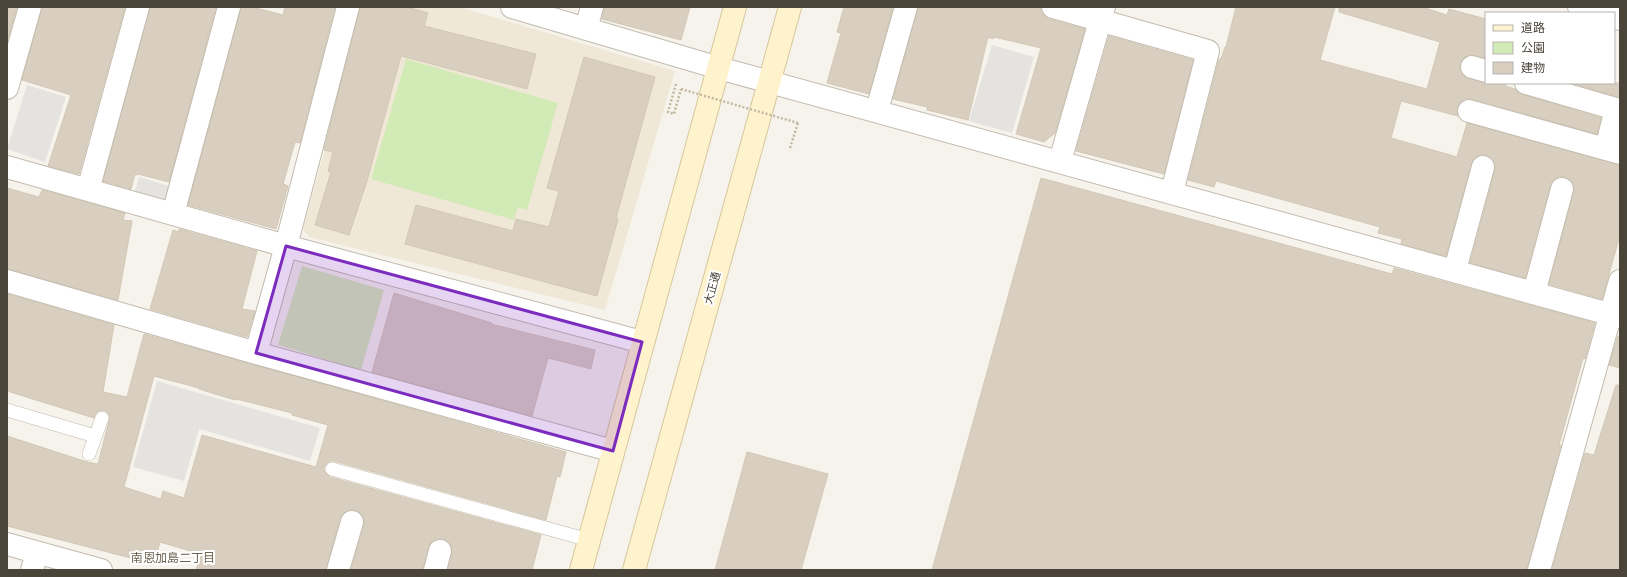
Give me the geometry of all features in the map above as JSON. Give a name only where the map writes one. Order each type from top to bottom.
[{"type":"main road","points":[[581,570],[642,342],[720,68],[735,7]]},
{"type":"main road","name":"大正通","points":[[634,570],[790,7]]},
{"type":"street","points":[[7,88],[30,7]]},
{"type":"street","points":[[88,190],[138,7]]},
{"type":"street","points":[[173,214],[229,7]]},
{"type":"street","points":[[256,353],[286,246],[348,7]]},
{"type":"street","points":[[512,7],[770,82],[877,110],[1615,315]]},
{"type":"street","points":[[586,29],[592,7]]},
{"type":"street","points":[[877,110],[906,7]]},
{"type":"street","points":[[1052,7],[1102,14],[1208,51],[1172,192]]},
{"type":"street","points":[[1579,7],[1596,12]]},
{"type":"street","points":[[1060,161],[1102,14]]},
{"type":"street","points":[[1468,111],[1613,151],[1616,109],[1529,84]]},
{"type":"street","points":[[7,167],[286,246],[642,342]]},
{"type":"street","points":[[1455,270],[1483,167]]},
{"type":"street","points":[[1534,293],[1562,189]]},
{"type":"street","points":[[7,281],[256,353],[613,451]]},
{"type":"street","points":[[1539,570],[1615,315],[1620,281]]},
{"type":"street","points":[[338,570],[352,522]]},
{"type":"street","points":[[7,544],[35,562],[101,570]]},
{"type":"lane","points":[[7,410],[95,436]]},
{"type":"lane","points":[[89,454],[102,418]]},
{"type":"lane","points":[[332,469],[589,540]]},
{"type":"path","points":[[676,84],[668,112],[674,114],[681,89],[798,123],[790,148]]},
{"type":"highlighted area","points":[[286,246],[642,342],[613,451],[256,353]]},
{"type":"shaded area","points":[[364,7],[460,7],[675,71],[605,310],[309,237],[303,229]]},
{"type":"shaded area","points":[[992,45],[1034,57],[1012,133],[969,121]]},
{"type":"shaded area","points":[[27,85],[66,97],[45,162],[7,149]]},
{"type":"shaded area","points":[[139,177],[172,187],[168,201],[135,191]]},
{"type":"shaded area","points":[[157,381],[320,428],[310,461],[199,429],[184,481],[133,467]]},
{"type":"green space","points":[[406,59],[558,103],[527,210],[518,207],[514,220],[371,179]]},
{"type":"green space","points":[[302,266],[384,290],[361,370],[278,345]]},
{"type":"building","points":[[7,7],[17,7],[7,42]]},
{"type":"building","points":[[42,7],[125,7],[79,174],[48,166],[71,95],[22,80]]},
{"type":"building","points":[[150,7],[216,7],[169,182],[135,174],[131,189],[103,181]]},
{"type":"building","points":[[241,7],[252,7],[283,15],[285,7],[335,7],[300,143],[295,142],[283,184],[288,186],[276,229],[188,205]]},
{"type":"building","points":[[360,7],[407,7],[428,13],[424,26],[536,54],[527,89],[401,56],[367,181],[349,235],[315,225],[331,172],[328,171],[333,152],[324,150]]},
{"type":"building","points":[[604,7],[690,7],[681,40],[602,19]]},
{"type":"building","points":[[844,7],[893,7],[869,94],[827,83],[841,33],[837,32]]},
{"type":"building","points":[[918,7],[1041,7],[1044,15],[1049,19],[1085,29],[1055,133],[1044,142],[1016,134],[1041,48],[994,37],[993,39],[988,37],[968,120],[927,110],[927,107],[893,99]]},
{"type":"building","points":[[1236,7],[1335,7],[1320,60],[1427,89],[1440,42],[1339,12],[1339,7],[1422,7],[1447,15],[1449,9],[1485,19],[1485,58],[1469,55],[1464,58],[1460,64],[1460,70],[1463,76],[1485,84],[1506,84],[1505,86],[1515,89],[1523,95],[1601,118],[1597,134],[1472,99],[1466,99],[1457,107],[1458,116],[1401,101],[1391,138],[1457,157],[1467,123],[1620,165],[1620,235],[1602,299],[1549,284],[1574,192],[1574,185],[1571,180],[1566,177],[1558,177],[1553,180],[1550,186],[1525,278],[1470,263],[1495,170],[1495,163],[1492,158],[1487,155],[1479,155],[1474,158],[1471,164],[1446,256],[1401,244],[1402,239],[1378,233],[1380,227],[1216,181],[1214,187],[1188,180],[1219,59],[1221,59],[1226,47]]},
{"type":"building","points":[[1109,36],[1193,60],[1164,174],[1076,151]]},
{"type":"building","points":[[584,57],[655,77],[616,218],[618,219],[597,296],[405,244],[416,205],[513,231],[516,219],[549,227],[559,191],[547,188]]},
{"type":"building","points":[[1620,83],[1619,97],[1574,84]]},
{"type":"building","points":[[1041,178],[1392,274],[1394,268],[1595,323],[1585,359],[1583,358],[1559,445],[1561,445],[1527,570],[932,570]]},
{"type":"building","points":[[7,188],[39,197],[42,190],[125,213],[123,220],[132,221],[118,300],[7,269]]},
{"type":"building","points":[[179,229],[257,251],[242,309],[255,311],[247,337],[150,309],[173,230],[179,232]]},
{"type":"building","points":[[394,293],[492,323],[491,324],[595,350],[591,369],[548,358],[532,416],[372,372]]},
{"type":"building","points":[[7,294],[114,325],[103,392],[127,397],[144,334],[566,452],[560,477],[557,476],[546,520],[334,461],[330,461],[324,467],[324,471],[330,477],[541,535],[532,570],[448,570],[452,548],[448,542],[443,539],[436,539],[428,548],[423,570],[351,570],[364,525],[364,519],[361,514],[355,510],[349,510],[340,518],[326,570],[196,570],[201,554],[160,542],[154,564],[7,526],[7,436],[87,462],[98,464],[110,417],[104,410],[97,412],[94,418],[7,391]],"holes":[[[154,376],[199,388],[235,400],[292,413],[292,415],[328,425],[316,467],[202,435],[184,498],[163,491],[161,499],[124,487]]]},
{"type":"building","points":[[1618,336],[1620,337],[1620,368],[1609,365]]},
{"type":"building","points":[[1616,385],[1620,385],[1620,570],[1552,570],[1585,453],[1594,455]]},
{"type":"building","points":[[747,452],[828,474],[801,570],[715,570]]},
{"type":"district","name":"南恩加島二丁目","points":[[173,558]]}]
